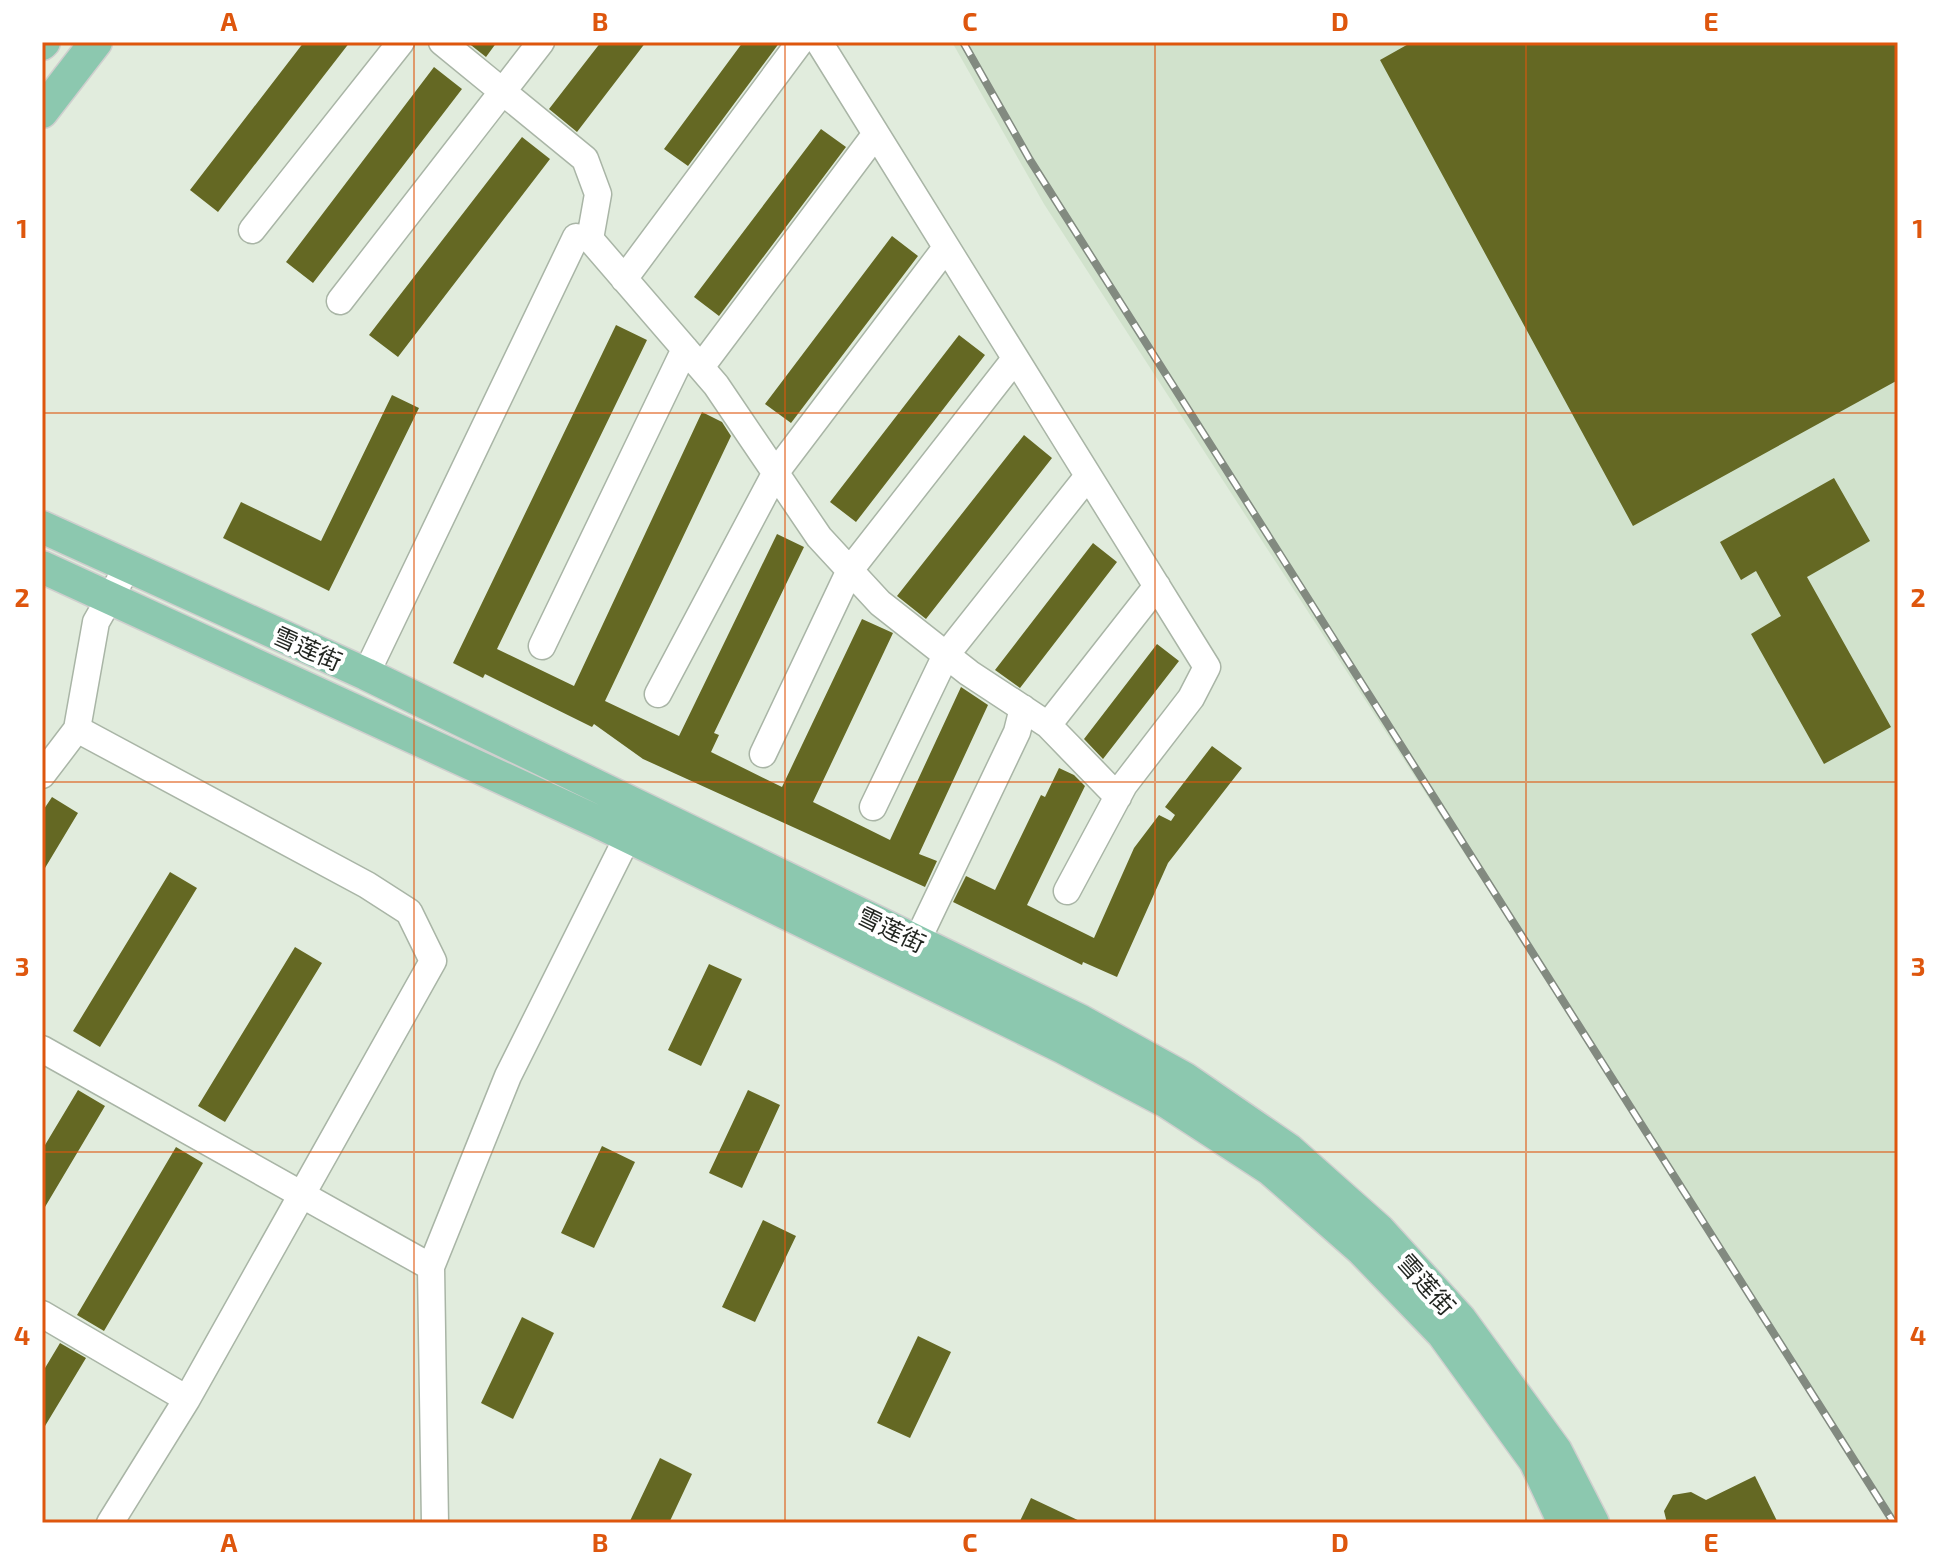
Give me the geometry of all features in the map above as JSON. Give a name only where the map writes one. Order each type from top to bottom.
[{"type":"main road","points":[[42,112],[96,42]]},
{"type":"main road","name":"雪莲街","points":[[42,527],[366,674],[1081,1021],[1171,1071],[1289,1150],[1379,1230],[1460,1319],[1556,1451],[1593,1523]]},
{"type":"main road","name":"雪莲街","points":[[42,567],[627,836],[1075,1054],[1167,1102],[1270,1169],[1361,1249],[1443,1334],[1535,1461],[1564,1523]]},
{"type":"street","points":[[252,230],[401,42]]},
{"type":"street","points":[[442,42],[585,159],[598,194],[590,239]]},
{"type":"street","points":[[340,301],[541,42]]},
{"type":"street","points":[[624,279],[800,42]]},
{"type":"street","points":[[819,42],[1207,667],[1191,698],[1118,797],[1067,891]]},
{"type":"street","points":[[542,646],[693,358],[875,135]]},
{"type":"street","points":[[366,674],[576,237],[590,239],[693,358],[819,537],[880,603],[946,655],[1048,725],[1118,797]]},
{"type":"street","points":[[658,694],[776,472],[945,249]]},
{"type":"street","points":[[763,754],[850,570],[1015,359]]},
{"type":"street","points":[[873,807],[946,655],[1088,476]]},
{"type":"street","points":[[42,775],[77,729],[96,622],[127,568]]},
{"type":"street","points":[[1048,725],[1157,586]]},
{"type":"street","points":[[917,941],[1017,732],[1023,708]]},
{"type":"street","points":[[77,729],[367,885],[409,912],[433,961],[187,1399],[110,1523]]},
{"type":"street","points":[[435,1523],[431,1267],[508,1076],[642,808]]},
{"type":"street","points":[[42,1049],[431,1267]]},
{"type":"street","points":[[42,1314],[187,1399]]},
{"type":"shaded area","points":[[952,42],[1898,42],[1898,1523],[1044,204]]},
{"type":"building","points":[[304,42],[350,42],[218,212],[190,190]]},
{"type":"building","points":[[467,42],[497,42],[486,57]]},
{"type":"building","points":[[601,42],[646,42],[577,132],[549,109]]},
{"type":"building","points":[[743,42],[780,42],[688,166],[664,149]]},
{"type":"building","points":[[1412,42],[1898,42],[1898,380],[1633,526],[1380,60]]},
{"type":"building","points":[[434,67],[462,89],[313,283],[286,262]]},
{"type":"building","points":[[821,129],[846,147],[719,316],[694,297]]},
{"type":"building","points":[[522,137],[550,159],[398,357],[369,335]]},
{"type":"building","points":[[892,236],[918,256],[791,423],[765,404]]},
{"type":"building","points":[[616,325],[647,340],[497,649],[574,686],[702,412],[722,422],[731,436],[605,701],[679,736],[777,534],[804,547],[714,733],[719,735],[711,752],[782,787],[862,619],[893,633],[813,802],[890,840],[961,687],[988,705],[919,854],[937,861],[925,887],[643,759],[594,724],[592,727],[485,674],[483,678],[453,663]]},
{"type":"building","points":[[959,335],[985,355],[856,522],[830,502]]},
{"type":"building","points":[[392,395],[419,408],[329,591],[223,538],[241,502],[321,541]]},
{"type":"building","points":[[1024,435],[1052,458],[926,619],[897,596]]},
{"type":"building","points":[[1834,478],[1870,541],[1807,577],[1891,727],[1824,764],[1751,634],[1781,616],[1756,571],[1741,580],[1720,542]]},
{"type":"building","points":[[1093,543],[1117,562],[1020,688],[995,670]]},
{"type":"building","points":[[1157,644],[1179,661],[1103,759],[1084,739]]},
{"type":"building","points":[[1212,746],[1242,768],[1168,863],[1117,977],[1083,962],[1082,965],[953,902],[966,876],[995,890],[1041,795],[1045,797],[1059,768],[1074,775],[1085,786],[1027,905],[1094,938],[1134,848],[1159,815],[1171,821],[1175,815],[1165,807]]},
{"type":"building","points":[[52,797],[78,813],[42,873],[42,812]]},
{"type":"building","points":[[170,872],[197,888],[100,1047],[73,1031]]},
{"type":"building","points":[[295,947],[322,963],[225,1122],[198,1106]]},
{"type":"building","points":[[709,964],[742,979],[701,1066],[668,1050]]},
{"type":"building","points":[[78,1090],[105,1106],[42,1212],[42,1150]]},
{"type":"building","points":[[748,1090],[780,1105],[742,1188],[709,1173]]},
{"type":"building","points":[[602,1146],[635,1162],[594,1248],[561,1233]]},
{"type":"building","points":[[176,1147],[203,1163],[104,1331],[77,1315]]},
{"type":"building","points":[[763,1220],[796,1236],[755,1322],[722,1307]]},
{"type":"building","points":[[522,1317],[554,1333],[513,1419],[481,1403]]},
{"type":"building","points":[[918,1336],[951,1352],[910,1438],[877,1423]]},
{"type":"building","points":[[60,1343],[86,1358],[42,1431],[42,1373]]},
{"type":"building","points":[[660,1458],[692,1474],[669,1523],[629,1523]]},
{"type":"building","points":[[1755,1476],[1778,1523],[1667,1523],[1664,1511],[1673,1495],[1691,1492],[1706,1500]]},
{"type":"building","points":[[1031,1498],[1084,1523],[1019,1523]]},
{"type":"railway","points":[[963,42],[1030,160],[1894,1523]]}]
